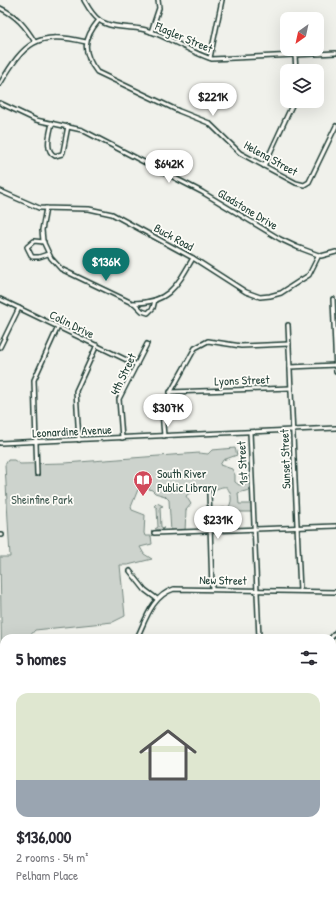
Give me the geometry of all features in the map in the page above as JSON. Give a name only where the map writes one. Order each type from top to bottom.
[{"type":"street","points":[[0,84],[14,60],[30,44],[54,37],[67,37],[86,42],[90,30],[99,20],[91,12],[84,0]]},
{"type":"street","points":[[151,32],[159,8],[158,0]]},
{"type":"street","points":[[210,58],[222,0]]},
{"type":"street","points":[[0,8],[13,14],[24,23],[35,42]]},
{"type":"street","name":"Flagler Street","points":[[99,20],[109,25],[151,32],[194,54],[210,58],[280,56]]},
{"type":"street","name":"Helena Street","points":[[86,42],[89,62],[97,72],[179,111],[209,123],[240,153],[296,183],[304,185],[313,177],[336,126]]},
{"type":"street","name":"Flagler Street","points":[[324,54],[336,53]]},
{"type":"street","name":"Gladstone Drive","points":[[0,103],[36,120],[82,130],[202,192],[280,239],[319,255]]},
{"type":"street","points":[[264,166],[291,108]]},
{"type":"street","points":[[52,123],[48,149],[51,155],[55,156],[62,154],[63,152],[68,126]]},
{"type":"street","name":"Buck Road","points":[[0,191],[25,203],[46,208],[89,209],[112,214],[193,258],[246,292],[260,297],[281,293],[309,275],[319,255]]},
{"type":"street","points":[[46,208],[42,230],[44,242],[48,254],[61,269],[134,303],[142,311],[148,313],[153,308],[155,300]]},
{"type":"street","points":[[44,242],[34,241],[27,247],[28,251],[32,257],[39,257],[48,254]]},
{"type":"street","points":[[319,255],[336,252]]},
{"type":"street","points":[[134,303],[155,300],[166,295],[176,287],[193,258]]},
{"type":"street","name":"Colin Drive","points":[[0,299],[136,365]]},
{"type":"street","points":[[333,299],[336,372]]},
{"type":"street","points":[[0,347],[19,308]]},
{"type":"street","name":"Sunset Street","points":[[288,325],[300,591]]},
{"type":"street","points":[[38,474],[34,380],[58,327]]},
{"type":"street","points":[[164,436],[162,411],[164,404],[195,348],[200,344],[208,341],[241,346],[289,344]]},
{"type":"street","name":"4th Street","points":[[122,438],[119,399],[147,344]]},
{"type":"street","points":[[79,440],[76,390],[97,346]]},
{"type":"street","points":[[290,367],[336,365]]},
{"type":"street","name":"Lyons Street","points":[[170,392],[291,388]]},
{"type":"street","name":"Leonardine Avenue","points":[[0,443],[336,428]]},
{"type":"street","name":"1st Street","points":[[250,432],[259,634]]},
{"type":"street","points":[[209,492],[212,589]]},
{"type":"street","points":[[154,533],[336,526]]},
{"type":"street","points":[[130,571],[144,590],[157,599],[139,634]]},
{"type":"street","name":"New Street","points":[[157,599],[167,591],[176,588],[336,592]]},
{"type":"street","points":[[336,795],[336,823]]},
{"type":"green space","name":"Sheinfine Park","points":[[235,448],[237,455],[223,460],[220,465],[232,469],[235,475],[235,482],[239,485],[252,483],[253,489],[238,493],[239,504],[253,504],[254,512],[235,512],[231,516],[233,524],[229,531],[203,531],[201,511],[229,507],[231,501],[230,492],[227,487],[221,487],[213,490],[195,491],[186,496],[191,504],[186,510],[185,532],[171,532],[169,500],[165,496],[155,493],[149,489],[150,485],[141,482],[131,507],[132,510],[145,515],[144,533],[145,536],[151,536],[152,544],[140,547],[144,554],[152,559],[128,565],[120,565],[125,616],[113,622],[35,630],[32,634],[1,634],[0,557],[10,557],[5,465],[8,460],[14,460],[20,464],[65,463],[199,453],[208,454],[212,450]]},
{"type":"green space","points":[[157,503],[163,506],[160,507],[161,527],[164,528],[162,530],[155,529],[158,527],[157,508],[154,506]]},
{"type":"place","name":"South River Public Library","points":[[143,497]]}]
